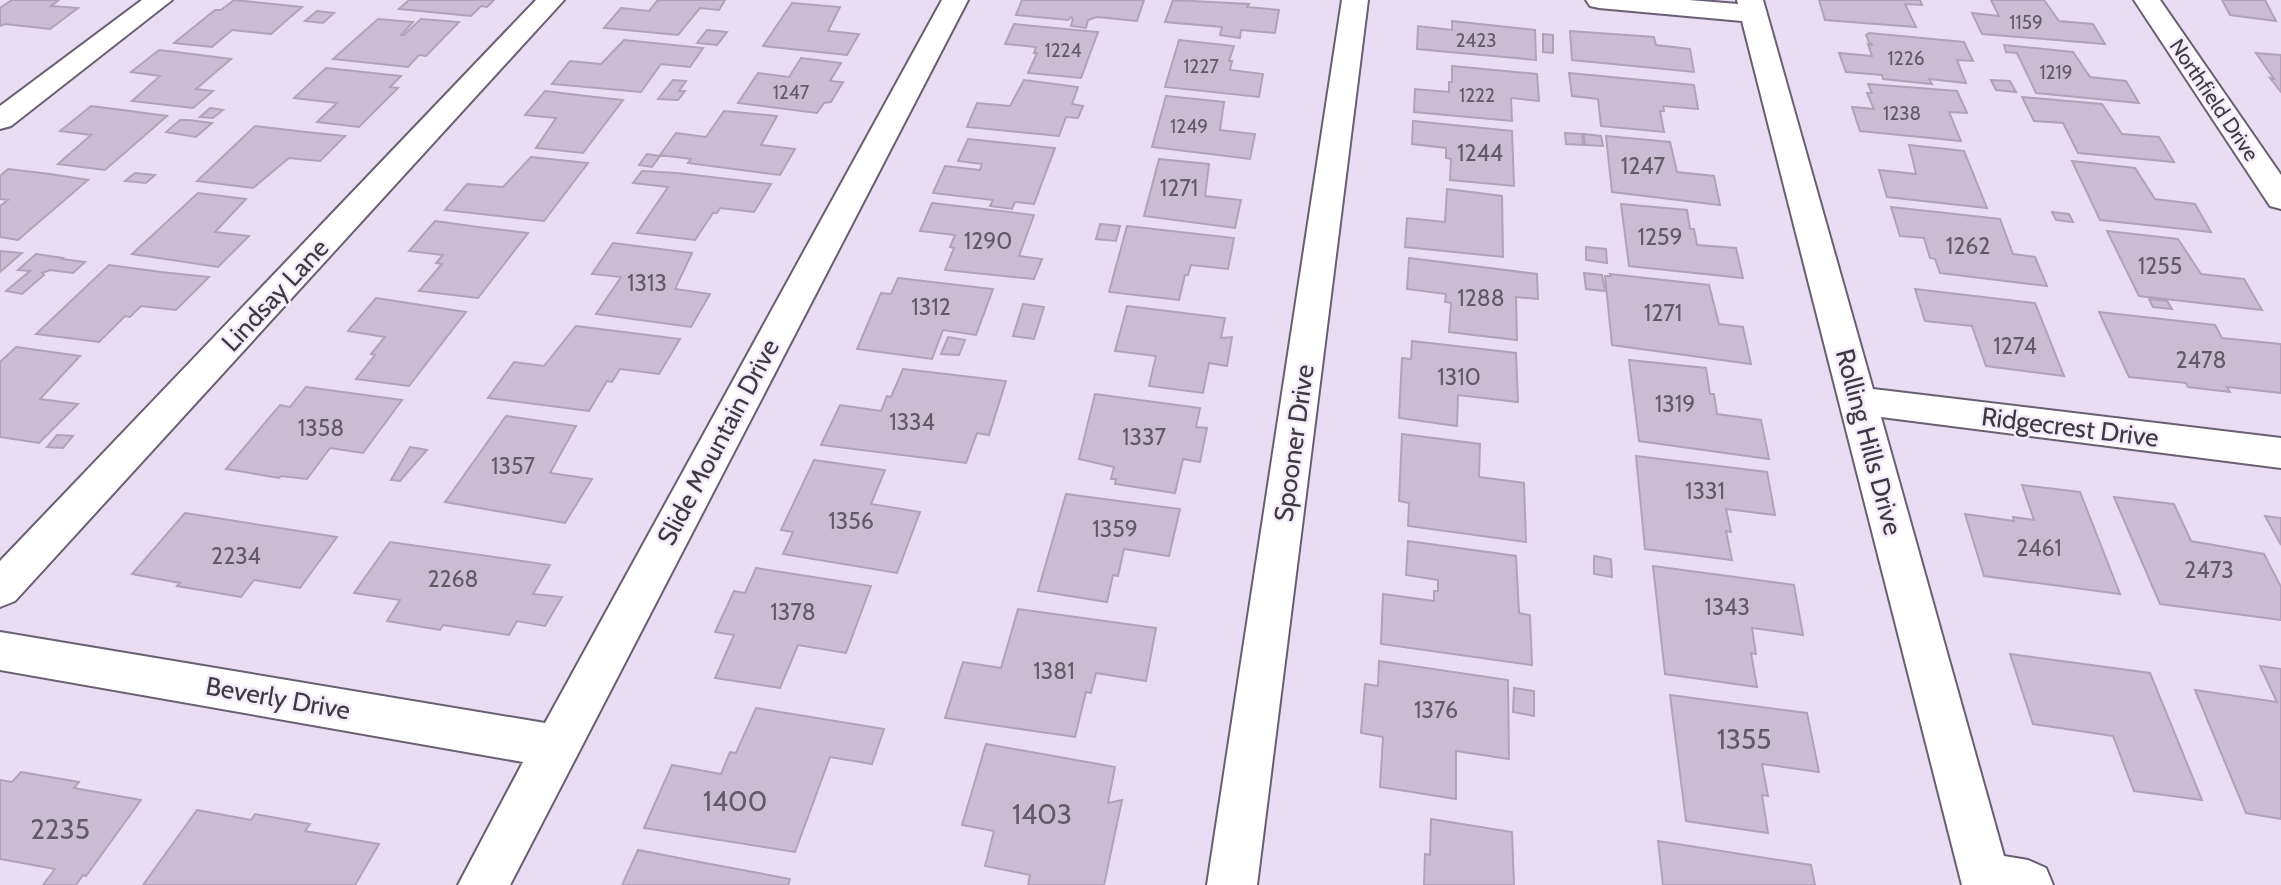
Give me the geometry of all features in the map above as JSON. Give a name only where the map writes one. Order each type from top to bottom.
[{"type":"street","points":[[0,120],[159,0]]},
{"type":"street","name":"Lindsay Lane","points":[[0,589],[551,0]]},
{"type":"street","name":"Slide Mountain Drive","points":[[482,885],[955,0]]},
{"type":"street","name":"Spooner Drive","points":[[1233,885],[1354,0]]},
{"type":"street","points":[[1599,0],[1752,7]]},
{"type":"street","name":"Northfield Drive","points":[[2147,0],[2268,160],[2281,199]]},
{"type":"street","name":"Rolling Hills Drive","points":[[1752,7],[1859,401],[2000,883]]},
{"type":"street","name":"Ridgecrest Drive","points":[[1859,401],[2281,453]]},
{"type":"street","name":"Beverly Drive","points":[[0,651],[556,746]]},
{"type":"building","points":[[12,0],[59,0],[51,6],[78,8],[50,29],[5,24],[0,26],[0,8]]},
{"type":"building","points":[[234,0],[302,7],[271,34],[232,30],[212,47],[174,43],[215,10],[221,10]]},
{"type":"building","points":[[409,0],[494,0],[487,7],[481,6],[471,16],[399,9]]},
{"type":"building","points":[[725,0],[719,10],[700,8],[678,35],[604,28],[621,8],[649,11],[657,1]]},
{"type":"building","points":[[1022,0],[1144,0],[1137,21],[1097,17],[1088,20],[1086,28],[1071,26],[1071,17],[1068,20],[1016,15]]},
{"type":"building","points":[[1173,0],[1249,4],[1247,7],[1279,10],[1275,33],[1241,30],[1240,38],[1220,35],[1222,27],[1165,22]]},
{"type":"building","points":[[1819,0],[1920,0],[1922,5],[1905,4],[1916,27],[1825,20]]},
{"type":"building","points":[[1991,0],[2044,0],[2059,21],[2093,24],[2105,44],[1982,34],[1972,13],[1999,16]]},
{"type":"building","points":[[2222,0],[2265,0],[2276,21],[2230,15]]},
{"type":"building","points":[[792,3],[840,7],[828,31],[859,34],[847,55],[763,46]]},
{"type":"building","points":[[317,11],[334,13],[323,23],[305,21]]},
{"type":"building","points":[[378,19],[413,22],[401,35],[421,19],[459,22],[426,56],[419,55],[408,67],[333,59]]},
{"type":"building","points":[[1452,21],[1535,30],[1536,60],[1417,49],[1418,26],[1452,30]]},
{"type":"building","points":[[1014,24],[1098,32],[1081,78],[1028,73],[1037,53],[1034,53],[1036,47],[1005,44]]},
{"type":"building","points":[[707,30],[727,32],[717,45],[697,43]]},
{"type":"building","points":[[1570,31],[1654,37],[1656,45],[1690,49],[1694,72],[1572,60]]},
{"type":"building","points":[[1869,33],[1964,42],[1973,61],[1957,60],[1966,83],[1929,79],[1932,84],[1846,72],[1839,53],[1872,56],[1868,44],[1873,45],[1866,35]]},
{"type":"building","points":[[1543,34],[1553,35],[1553,53],[1543,52]]},
{"type":"building","points":[[624,40],[703,48],[690,67],[661,64],[641,92],[552,84],[570,61],[601,64]]},
{"type":"building","points":[[1179,40],[1234,46],[1229,61],[1232,61],[1230,70],[1263,74],[1259,97],[1165,87]]},
{"type":"building","points":[[2004,45],[2073,52],[2090,77],[2126,81],[2139,103],[2036,93],[2017,53],[2006,52]]},
{"type":"building","points":[[159,50],[231,59],[196,89],[213,91],[193,108],[132,101],[160,76],[131,72]]},
{"type":"building","points":[[2256,53],[2281,55],[2281,92],[2270,78],[2274,79]]},
{"type":"building","points":[[801,58],[841,63],[830,81],[843,82],[831,102],[824,103],[817,113],[738,103],[758,73],[789,77]]},
{"type":"building","points":[[1452,66],[1537,74],[1539,101],[1511,98],[1512,121],[1414,112],[1415,89],[1449,92]]},
{"type":"building","points":[[326,68],[401,76],[390,87],[398,88],[359,127],[317,122],[337,103],[294,98]]},
{"type":"building","points":[[1569,73],[1694,85],[1698,109],[1663,106],[1664,111],[1660,111],[1664,132],[1601,126],[1598,99],[1572,96]]},
{"type":"building","points":[[673,80],[686,81],[679,91],[685,91],[678,100],[658,99]]},
{"type":"building","points":[[1024,80],[1078,87],[1072,104],[1083,106],[1078,118],[1066,117],[1059,136],[967,127],[977,103],[1010,106]]},
{"type":"building","points":[[1991,80],[2010,81],[2016,92],[1996,90]]},
{"type":"building","points":[[1868,84],[1957,91],[1967,113],[1949,112],[1961,141],[1860,131],[1852,107],[1874,109],[1867,93],[1872,93]]},
{"type":"building","points":[[545,91],[623,100],[583,153],[536,148],[556,118],[525,115]]},
{"type":"building","points":[[1166,96],[1224,102],[1220,130],[1255,134],[1250,159],[1152,147]]},
{"type":"building","points":[[2022,97],[2102,104],[2122,134],[2159,137],[2174,162],[2078,153],[2063,123],[2034,121]]},
{"type":"building","points":[[91,106],[167,116],[105,170],[58,164],[91,135],[60,131]]},
{"type":"building","points":[[210,108],[223,110],[213,118],[200,117]]},
{"type":"building","points":[[724,111],[777,116],[761,145],[795,149],[780,175],[688,163],[691,159],[660,155],[676,133],[706,137]]},
{"type":"building","points":[[180,120],[212,123],[196,137],[166,132]]},
{"type":"building","points":[[1413,121],[1512,131],[1514,186],[1450,180],[1451,159],[1446,158],[1446,148],[1412,144]]},
{"type":"building","points":[[255,126],[345,136],[320,161],[289,158],[253,188],[197,181]]},
{"type":"building","points":[[1565,133],[1582,134],[1583,145],[1566,144]]},
{"type":"building","points":[[1584,134],[1601,136],[1603,146],[1585,145]]},
{"type":"building","points":[[1606,136],[1670,142],[1677,172],[1714,176],[1720,205],[1612,192]]},
{"type":"building","points":[[968,139],[1055,148],[1034,204],[1015,202],[1012,209],[990,206],[993,200],[933,193],[945,166],[980,170],[982,164],[958,161]]},
{"type":"building","points":[[1909,145],[1964,151],[1987,208],[1887,197],[1879,170],[1916,174]]},
{"type":"building","points":[[647,154],[660,156],[652,167],[639,165]]},
{"type":"building","points":[[531,157],[588,163],[544,221],[445,210],[467,184],[503,187]]},
{"type":"building","points":[[1159,159],[1209,164],[1205,196],[1241,200],[1235,228],[1144,216]]},
{"type":"building","points":[[2072,161],[2135,168],[2155,199],[2195,204],[2211,232],[2100,220]]},
{"type":"building","points":[[8,169],[88,180],[18,240],[0,237],[0,206],[8,200],[0,199],[0,176]]},
{"type":"building","points":[[642,171],[771,184],[754,212],[720,208],[717,213],[713,213],[695,240],[637,233],[668,187],[633,183]]},
{"type":"building","points":[[135,173],[155,175],[146,183],[125,181]]},
{"type":"building","points":[[1447,189],[1502,196],[1503,257],[1405,247],[1407,218],[1445,222]]},
{"type":"building","points":[[198,193],[246,199],[215,232],[249,236],[218,267],[132,254]]},
{"type":"building","points":[[932,203],[1034,215],[1019,256],[1042,259],[1034,279],[945,270],[954,248],[950,247],[955,235],[920,231]]},
{"type":"building","points":[[1621,204],[1687,210],[1690,229],[1694,229],[1697,245],[1736,248],[1743,278],[1629,266]]},
{"type":"building","points":[[1891,207],[2000,219],[2013,254],[2035,257],[2047,286],[1940,273],[1935,259],[1930,258],[1924,238],[1900,236]]},
{"type":"building","points":[[2052,212],[2069,214],[2073,222],[2056,220]]},
{"type":"building","points":[[435,221],[528,233],[478,298],[419,291],[442,264],[436,263],[443,255],[409,251]]},
{"type":"building","points":[[1100,224],[1120,226],[1116,241],[1096,239]]},
{"type":"building","points":[[1127,226],[1234,238],[1228,269],[1191,265],[1188,275],[1185,275],[1179,300],[1109,292]]},
{"type":"building","points":[[2107,231],[2178,239],[2201,274],[2244,279],[2262,310],[2139,296]]},
{"type":"building","points":[[613,243],[692,253],[675,289],[710,294],[691,327],[596,314],[621,277],[592,274]]},
{"type":"building","points":[[1586,247],[1606,249],[1607,263],[1586,260]]},
{"type":"building","points":[[0,251],[22,253],[0,272]]},
{"type":"building","points":[[36,254],[85,262],[73,273],[50,270],[42,273],[44,275],[22,294],[6,291],[30,271],[18,270]]},
{"type":"building","points":[[1409,258],[1537,274],[1538,299],[1516,297],[1517,340],[1449,332],[1451,303],[1445,302],[1446,294],[1407,289]]},
{"type":"building","points":[[109,265],[209,277],[176,310],[141,306],[130,317],[125,316],[99,342],[36,334]]},
{"type":"building","points":[[1584,273],[1602,275],[1605,291],[1586,289]]},
{"type":"building","points":[[1610,274],[1709,285],[1719,324],[1743,327],[1751,364],[1612,345],[1605,276],[1611,276]]},
{"type":"building","points":[[898,278],[993,289],[976,335],[943,330],[932,359],[857,349],[881,293],[891,294]]},
{"type":"building","points":[[1915,289],[2035,303],[2064,376],[1986,366],[1972,326],[1925,321]]},
{"type":"building","points":[[376,298],[466,312],[409,386],[356,379],[385,337],[348,331]]},
{"type":"building","points":[[2149,299],[2167,301],[2172,309],[2153,307]]},
{"type":"building","points":[[1023,304],[1044,307],[1034,339],[1013,336]]},
{"type":"building","points":[[1127,306],[1225,318],[1221,338],[1232,337],[1227,366],[1209,363],[1203,393],[1149,386],[1156,356],[1115,351]]},
{"type":"building","points":[[2099,312],[2215,325],[2222,338],[2281,344],[2281,393],[2227,387],[2230,392],[2188,387],[2186,383],[2129,377]]},
{"type":"building","points":[[576,326],[680,339],[659,374],[620,369],[612,382],[607,381],[589,411],[488,398],[514,362],[544,366]]},
{"type":"building","points":[[948,337],[965,340],[959,355],[941,354]]},
{"type":"building","points":[[1412,341],[1516,353],[1518,402],[1458,395],[1457,426],[1399,418],[1402,358],[1411,359]]},
{"type":"building","points":[[16,347],[80,356],[40,399],[78,404],[39,443],[0,437],[0,362]]},
{"type":"building","points":[[1629,360],[1706,368],[1710,394],[1714,394],[1717,414],[1761,420],[1769,459],[1639,441]]},
{"type":"building","points":[[903,369],[1006,381],[989,435],[977,433],[966,463],[821,445],[840,405],[881,411],[887,396],[891,397]]},
{"type":"building","points":[[306,387],[402,400],[363,453],[330,448],[307,479],[279,478],[226,469],[280,405],[290,407]]},
{"type":"building","points":[[1095,394],[1200,408],[1196,427],[1207,428],[1200,462],[1183,459],[1175,493],[1115,484],[1116,479],[1111,479],[1114,467],[1079,459]]},
{"type":"building","points":[[506,416],[576,426],[550,473],[592,479],[565,523],[445,502]]},
{"type":"building","points":[[1402,434],[1480,444],[1479,477],[1524,483],[1526,542],[1408,526],[1409,503],[1399,501]]},
{"type":"building","points":[[57,435],[73,436],[63,448],[47,447]]},
{"type":"building","points":[[410,447],[427,450],[400,481],[391,480]]},
{"type":"building","points":[[1636,456],[1767,472],[1775,515],[1726,509],[1731,532],[1726,531],[1732,560],[1645,549]]},
{"type":"building","points":[[814,460],[885,470],[871,504],[920,512],[897,573],[783,554],[793,532],[781,530]]},
{"type":"building","points":[[2022,485],[2080,492],[2120,594],[1984,576],[1965,514],[2014,521],[2013,517],[2034,520]]},
{"type":"building","points":[[1066,494],[1180,509],[1169,556],[1124,549],[1118,576],[1113,575],[1107,602],[1038,591]]},
{"type":"building","points":[[2114,497],[2174,504],[2191,541],[2264,554],[2281,587],[2281,620],[2160,604]]},
{"type":"building","points":[[185,513],[337,537],[300,588],[254,580],[241,597],[177,586],[180,583],[132,574]]},
{"type":"building","points":[[2265,516],[2281,518],[2281,545]]},
{"type":"building","points":[[1408,541],[1516,556],[1519,613],[1530,615],[1532,665],[1381,644],[1383,594],[1434,601],[1434,591],[1438,591],[1438,580],[1406,575]]},
{"type":"building","points":[[390,542],[550,565],[533,594],[562,597],[545,626],[517,621],[509,635],[443,625],[440,630],[387,621],[400,600],[354,593]]},
{"type":"building","points":[[1594,556],[1611,559],[1612,577],[1594,574]]},
{"type":"building","points":[[1653,566],[1794,585],[1803,635],[1752,628],[1756,654],[1751,653],[1757,687],[1665,674]]},
{"type":"building","points":[[756,568],[871,586],[846,653],[798,645],[780,688],[715,678],[734,635],[715,632],[734,591],[745,593]]},
{"type":"building","points":[[1018,609],[1156,628],[1146,681],[1096,673],[1091,693],[1086,692],[1075,737],[945,718],[963,662],[1001,668]]},
{"type":"building","points":[[2010,654],[2150,673],[2202,800],[2134,791],[2113,736],[2033,724]]},
{"type":"building","points":[[1379,661],[1508,680],[1509,759],[1456,751],[1456,799],[1380,787],[1383,737],[1361,733],[1365,684],[1378,686]]},
{"type":"building","points":[[2260,666],[2281,669],[2281,819],[2246,813],[2195,690],[2277,702]]},
{"type":"building","points":[[1514,688],[1534,691],[1534,716],[1513,712]]},
{"type":"building","points":[[1670,695],[1807,713],[1819,772],[1762,764],[1768,796],[1762,795],[1768,833],[1686,821]]},
{"type":"building","points":[[756,708],[884,729],[872,764],[830,757],[795,852],[644,828],[672,765],[721,774],[730,752],[736,753]]},
{"type":"building","points":[[986,744],[1115,767],[1108,803],[1122,800],[1104,885],[1028,885],[1030,875],[985,866],[994,831],[962,825]]},
{"type":"building","points":[[21,772],[79,782],[74,788],[141,800],[86,876],[83,875],[76,885],[43,885],[55,869],[0,859],[0,780],[12,782]]},
{"type":"building","points":[[197,810],[251,820],[255,814],[310,824],[305,831],[379,844],[355,885],[143,885]]},
{"type":"building","points":[[1431,819],[1512,832],[1514,885],[1424,885],[1425,854],[1430,855]]},
{"type":"building","points":[[1658,841],[1811,865],[1815,885],[1663,885]]},
{"type":"building","points":[[638,850],[790,879],[788,885],[622,885]]}]
